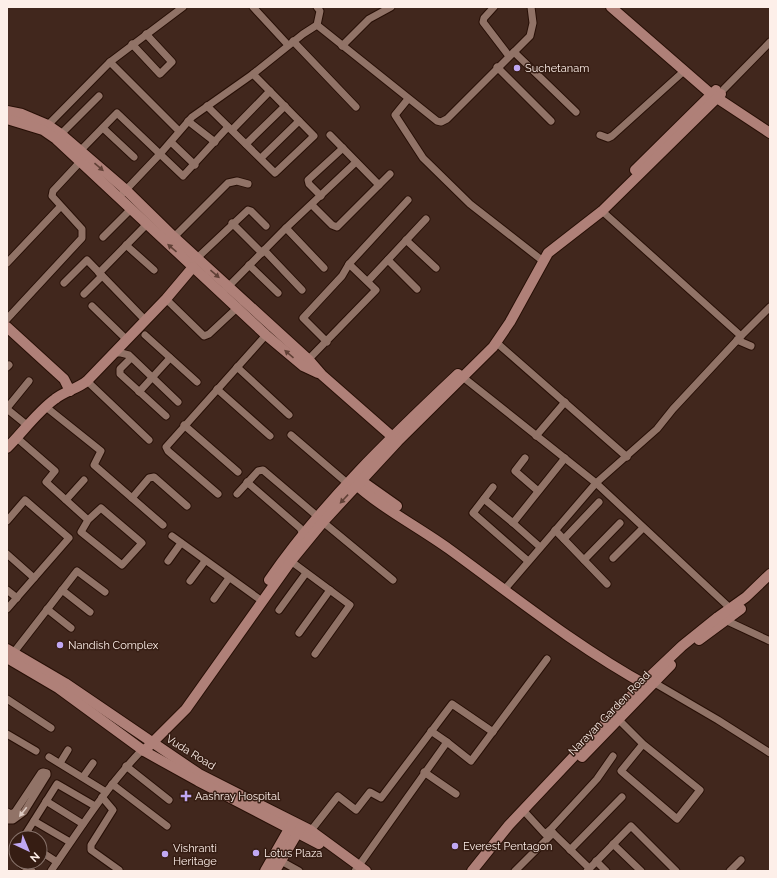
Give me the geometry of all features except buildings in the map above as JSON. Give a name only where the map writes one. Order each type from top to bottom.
[{"type":"street","points":[[45,128],[110,62],[183,7]]},
{"type":"street","points":[[253,7],[356,107]]},
{"type":"street","points":[[122,193],[160,154],[188,121],[253,74],[290,43],[317,25],[320,11],[317,7]]},
{"type":"street","points":[[342,46],[369,19],[391,7]]},
{"type":"street","points":[[494,7],[484,18],[483,22],[511,54],[576,112]]},
{"type":"street","points":[[317,25],[437,121],[441,122],[447,119],[497,67],[530,36],[532,31],[531,7]]},
{"type":"street","points":[[619,8],[684,71],[769,129]]},
{"type":"street","points":[[619,8],[718,93]]},
{"type":"street","points":[[132,44],[160,74],[172,62],[146,34]]},
{"type":"street","points":[[395,439],[464,378],[497,343],[545,249],[603,202],[770,42]]},
{"type":"street","points":[[110,62],[180,131]]},
{"type":"street","points":[[497,67],[551,121]]},
{"type":"street","points":[[600,135],[608,138],[612,136],[684,71]]},
{"type":"street","points":[[207,106],[275,173],[314,136],[253,74]]},
{"type":"street","points":[[80,151],[117,113],[183,176],[215,142],[270,91]]},
{"type":"street","points":[[51,871],[95,806],[126,766],[154,737],[191,703],[259,599],[320,519],[354,481],[491,342],[540,259],[602,211],[718,93]]},
{"type":"street","points":[[61,134],[99,96]]},
{"type":"street","points":[[408,98],[395,115],[423,158],[470,204],[540,259]]},
{"type":"street","points":[[246,144],[285,106]]},
{"type":"street","points":[[7,111],[22,114],[45,128],[80,162],[122,193],[131,209],[146,225],[226,289],[306,363]]},
{"type":"street","points":[[7,119],[45,128],[61,134],[122,193],[174,238],[194,263]]},
{"type":"street","points":[[188,121],[215,142]]},
{"type":"street","points":[[260,158],[299,121]]},
{"type":"street","points":[[103,128],[134,157]]},
{"type":"street","points":[[330,135],[379,185]]},
{"type":"street","points":[[170,142],[194,165]]},
{"type":"street","points":[[321,196],[309,184],[308,180],[343,148]]},
{"type":"street","points":[[7,319],[82,238],[82,229],[53,200],[52,194],[80,162]]},
{"type":"street","points":[[226,289],[286,228],[356,162]]},
{"type":"street","points":[[312,205],[332,225],[337,227],[390,174]]},
{"type":"street","points":[[174,238],[228,183],[237,181],[248,184]]},
{"type":"street","points":[[327,342],[302,318],[342,276],[349,264],[408,200]]},
{"type":"street","points":[[7,263],[60,207]]},
{"type":"street","points":[[103,237],[131,209]]},
{"type":"street","points":[[7,448],[46,407],[59,396],[76,389],[87,381],[166,299],[194,263],[232,224],[250,210],[266,226]]},
{"type":"street","points":[[602,211],[739,338],[751,346]]},
{"type":"street","points":[[368,281],[426,219]]},
{"type":"street","points":[[232,224],[263,251],[302,290]]},
{"type":"street","points":[[84,294],[126,245],[146,225]]},
{"type":"street","points":[[286,228],[324,268]]},
{"type":"street","points":[[406,240],[436,268]]},
{"type":"street","points":[[126,245],[154,270]]},
{"type":"street","points":[[64,283],[87,260],[145,320]]},
{"type":"street","points":[[388,260],[417,289]]},
{"type":"street","points":[[306,363],[376,290],[349,264]]},
{"type":"street","points":[[249,265],[278,293]]},
{"type":"street","points":[[226,289],[238,307],[266,335],[322,375],[395,439]]},
{"type":"street","points":[[166,299],[204,336],[209,334],[238,307]]},
{"type":"street","points":[[92,306],[127,340]]},
{"type":"street","points":[[505,588],[596,483],[657,429],[673,409],[770,307]]},
{"type":"street","points":[[7,327],[64,379],[70,391]]},
{"type":"street","points":[[145,335],[197,382]]},
{"type":"street","points":[[218,494],[167,449],[168,444],[266,335]]},
{"type":"street","points":[[497,343],[627,457]]},
{"type":"street","points":[[114,353],[125,353],[178,402]]},
{"type":"street","points":[[131,358],[119,372],[120,374],[166,416]]},
{"type":"street","points":[[139,392],[170,358]]},
{"type":"street","points":[[237,367],[289,415]]},
{"type":"street","points":[[464,378],[596,483],[731,609]]},
{"type":"street","points":[[28,426],[7,408],[29,381]]},
{"type":"street","points":[[87,381],[149,440]]},
{"type":"street","points":[[217,389],[270,436]]},
{"type":"street","points":[[536,436],[566,402]]},
{"type":"street","points":[[46,407],[101,451],[94,465],[163,525]]},
{"type":"street","points":[[184,425],[238,472]]},
{"type":"street","points":[[291,435],[354,481],[454,546],[505,588],[586,649],[770,753]]},
{"type":"street","points":[[17,438],[55,471],[46,482],[88,520]]},
{"type":"street","points":[[525,458],[514,471],[538,491]]},
{"type":"street","points":[[513,523],[565,458]]},
{"type":"street","points":[[237,494],[258,471],[265,471],[393,580]]},
{"type":"street","points":[[132,498],[149,478],[154,477],[187,506]]},
{"type":"street","points":[[66,500],[84,480]]},
{"type":"street","points":[[247,482],[300,528],[303,534]]},
{"type":"street","points":[[494,487],[473,513],[528,561]]},
{"type":"street","points":[[484,499],[540,547]]},
{"type":"street","points":[[7,521],[25,500],[69,538],[7,609]]},
{"type":"street","points":[[564,539],[599,502]]},
{"type":"street","points":[[101,508],[142,543],[122,565],[81,532],[88,520],[101,508]]},
{"type":"street","points":[[288,559],[303,534],[320,519]]},
{"type":"street","points":[[584,560],[620,523]]},
{"type":"street","points":[[613,558],[644,528]]},
{"type":"street","points":[[555,530],[607,584]]},
{"type":"street","points":[[172,536],[259,599]]},
{"type":"street","points":[[168,561],[181,543]]},
{"type":"street","points":[[7,554],[34,578]]},
{"type":"street","points":[[288,559],[350,605],[315,654]]},
{"type":"street","points":[[190,581],[205,561]]},
{"type":"street","points":[[10,654],[48,609],[77,571],[105,592]]},
{"type":"street","points":[[279,610],[306,573]]},
{"type":"street","points":[[770,574],[722,619],[770,641]]},
{"type":"street","points":[[214,599],[229,578]]},
{"type":"street","name":"Narayan Garden Road","points":[[472,871],[682,646],[770,584]]},
{"type":"street","points":[[7,590],[17,598]]},
{"type":"street","points":[[62,590],[90,612]]},
{"type":"street","points":[[299,633],[330,590]]},
{"type":"street","points":[[48,609],[71,628]]},
{"type":"street","name":"Vuda Road","points":[[10,654],[65,683],[154,737],[199,774],[300,829],[359,870]]},
{"type":"street","name":"Vuda Road","points":[[10,654],[142,749],[198,781],[300,829]]},
{"type":"street","points":[[431,731],[471,761],[547,659]]},
{"type":"street","points":[[7,699],[51,728]]},
{"type":"street","points":[[265,871],[300,829],[321,817],[338,796],[356,810],[370,792],[381,798],[452,704],[492,732]]},
{"type":"street","points":[[615,717],[643,744],[700,790],[676,819],[621,771],[643,744]]},
{"type":"street","points":[[7,734],[36,750]]},
{"type":"street","points":[[359,870],[365,856],[447,742]]},
{"type":"street","points":[[60,763],[68,750]]},
{"type":"street","points":[[49,756],[83,778],[104,794],[113,810],[91,845],[91,850],[119,870]]},
{"type":"street","points":[[515,871],[552,832],[597,779],[613,756]]},
{"type":"street","points":[[83,778],[93,763]]},
{"type":"street","points":[[126,766],[169,800]]},
{"type":"street","points":[[424,772],[456,794]]},
{"type":"street","points":[[28,830],[57,784],[95,806]]},
{"type":"street","points":[[112,784],[167,826]]},
{"type":"street","points":[[7,812],[11,814],[15,812],[31,795],[20,817],[13,820],[7,820]]},
{"type":"street","points":[[570,850],[622,797]]},
{"type":"street","points":[[46,801],[83,824]]},
{"type":"street","points":[[525,813],[545,834],[552,832]]},
{"type":"street","name":"Narayan Garden Road","points":[[477,871],[525,813]]},
{"type":"street","points":[[34,821],[70,842]]},
{"type":"street","points":[[552,832],[588,870],[630,826],[676,871]]},
{"type":"street","points":[[275,871],[300,829]]},
{"type":"street","points":[[613,844],[641,871]]},
{"type":"street","points":[[48,856],[57,862]]},
{"type":"street","points":[[281,860],[299,871]]},
{"type":"street","points":[[730,871],[741,860]]},
{"type":"street","points":[[596,861],[606,871]]},
{"type":"place","name":"Suchetanam","points":[[517,68]]},
{"type":"place","name":"Nandish Complex","points":[[60,645]]},
{"type":"place","name":"Aashray Hospital","points":[[186,796]]},
{"type":"place","name":"Everest Pentagon","points":[[455,846]]},
{"type":"place","name":"Lotus Plaza","points":[[256,853]]},
{"type":"place","name":"Vishranti Heritage","points":[[165,854]]}]
